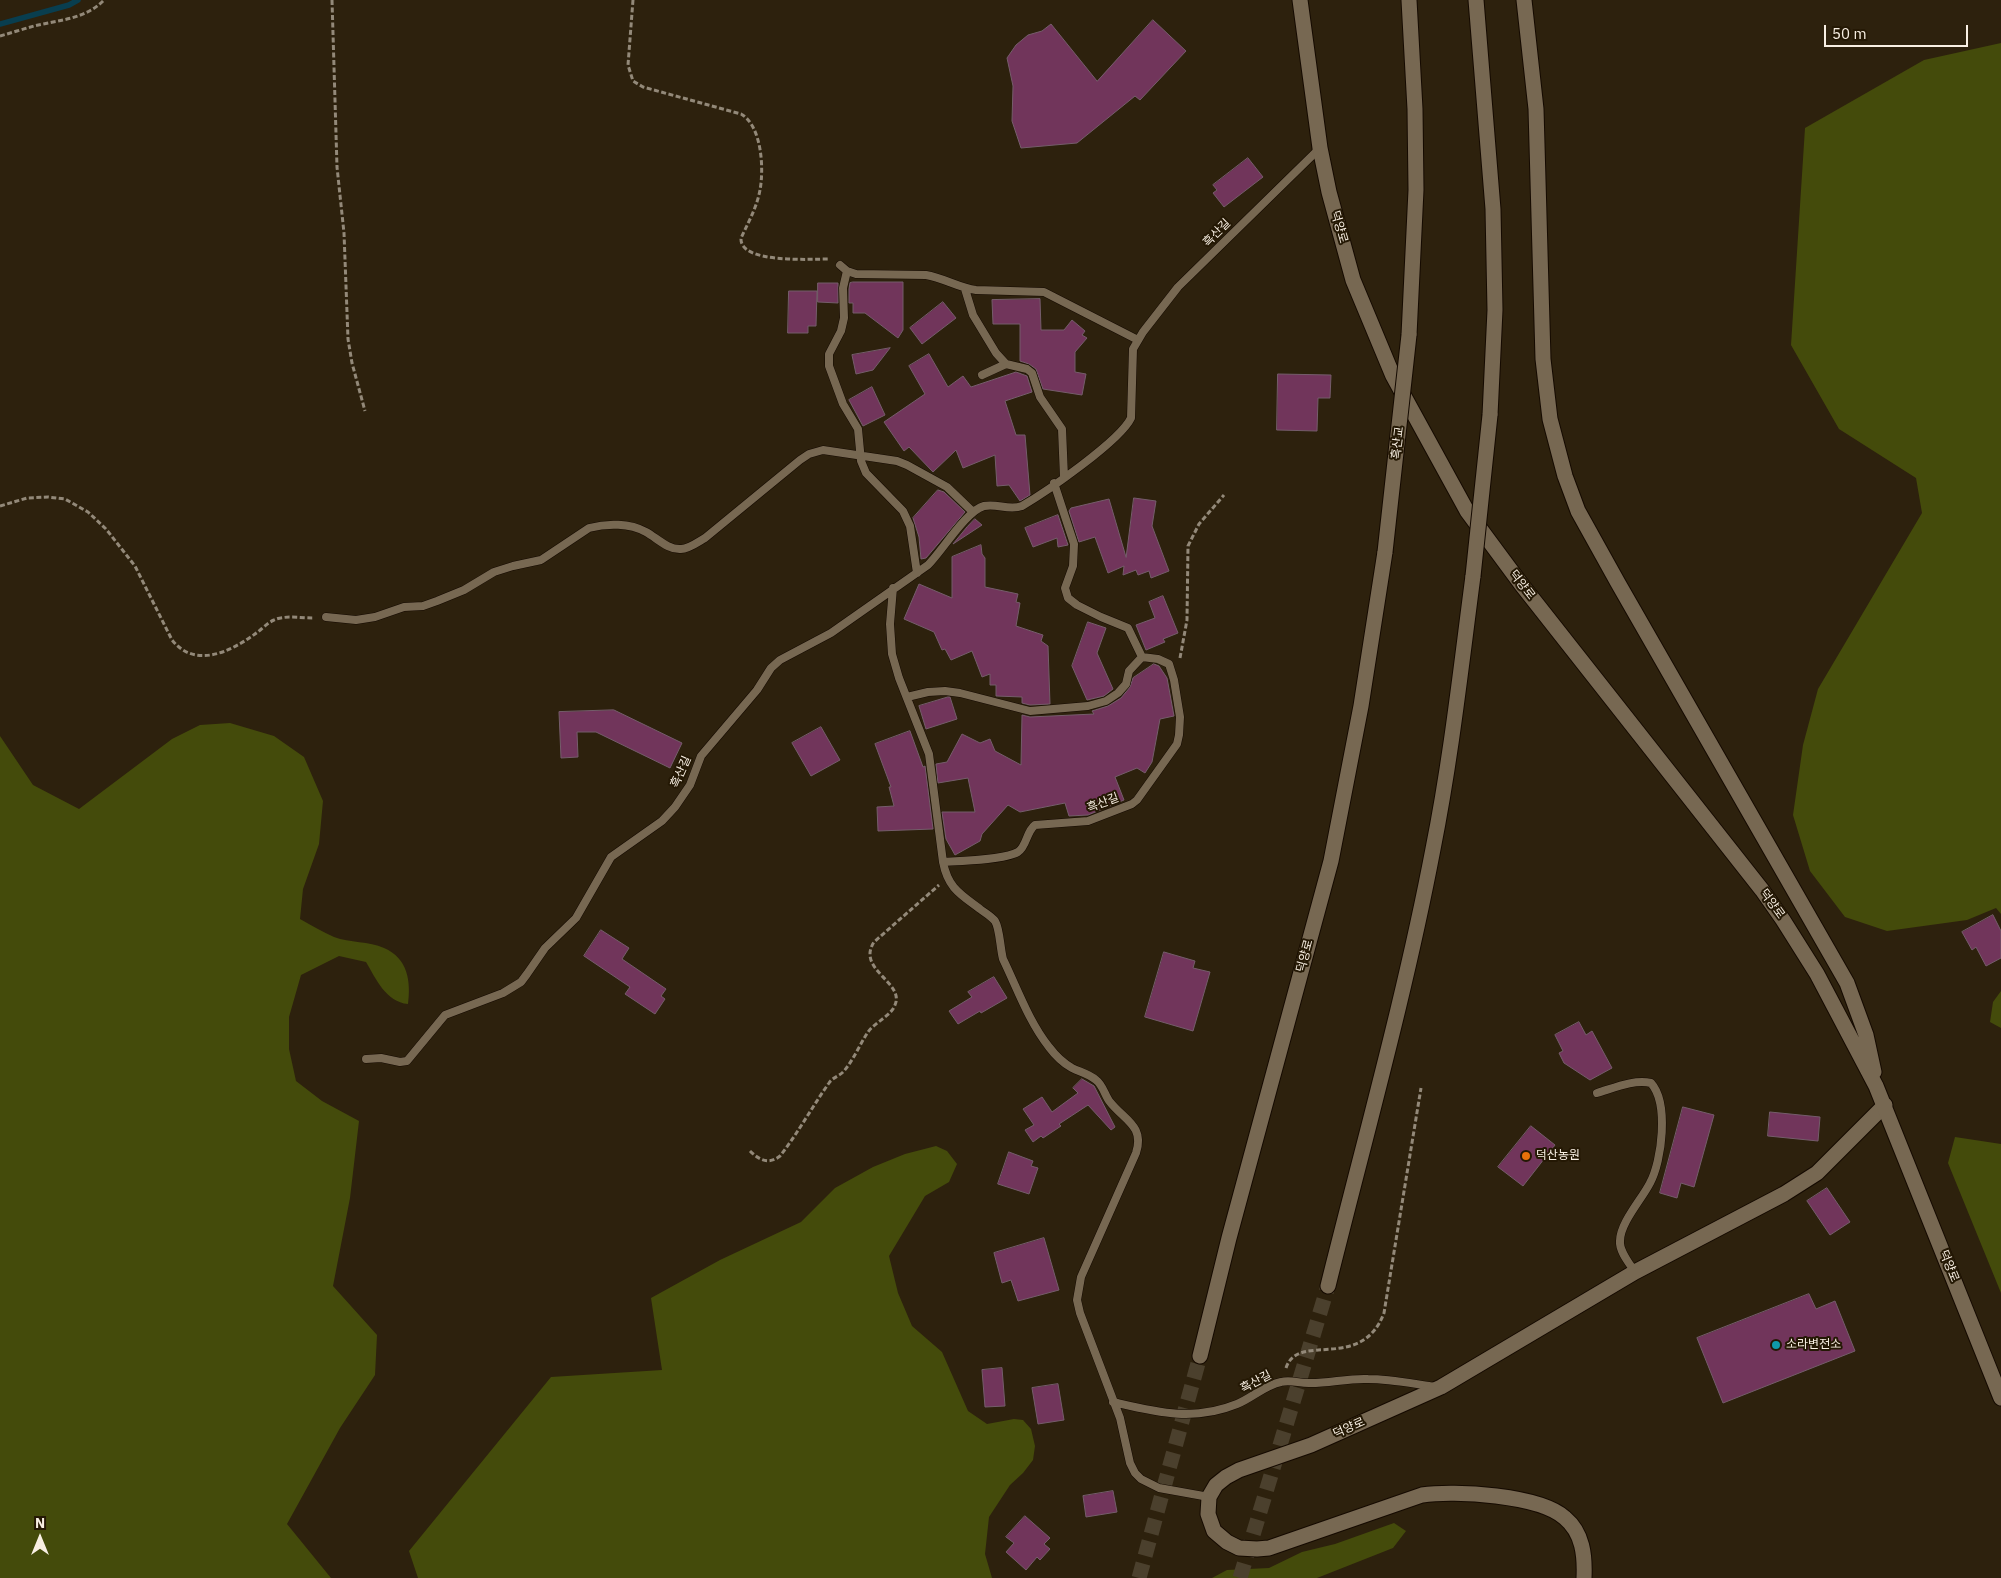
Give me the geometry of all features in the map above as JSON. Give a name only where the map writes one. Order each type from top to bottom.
[{"type":"main road","name":"덕양로","points":[[1300,0],[1320,148],[1329,192],[1353,280],[1393,376],[1462,503],[1521,584],[1663,763],[1783,920],[1816,974],[1885,1105],[2001,1398]]},
{"type":"main road","name":"흑산교","points":[[1385,552],[1409,335],[1416,190],[1415,109],[1409,0]]},
{"type":"main road","points":[[1328,1286],[1416,934],[1434,849],[1448,764],[1473,576],[1490,415],[1495,310],[1493,209],[1476,0]]},
{"type":"main road","points":[[1524,0],[1536,109],[1543,359],[1550,419],[1564,476],[1578,511],[1609,567],[1847,982],[1866,1035],[1876,1086]]},
{"type":"main road","name":"덕양로","points":[[1200,1356],[1229,1238],[1331,861],[1361,706],[1385,552]]},
{"type":"main road","name":"덕양로","points":[[1209,1497],[1216,1486],[1239,1470],[1311,1445],[1441,1387],[1635,1272],[1802,1184],[1833,1160],[1885,1105]]},
{"type":"main road","points":[[1209,1497],[1208,1514],[1214,1531],[1226,1542],[1240,1548],[1257,1549],[1269,1548],[1422,1495],[1440,1492],[1460,1492],[1498,1496],[1527,1502],[1551,1509],[1565,1517],[1575,1530],[1582,1541],[1584,1578]]},
{"type":"lane","name":"흑산길","points":[[366,1059],[381,1058],[400,1062],[407,1061],[445,1015],[503,993],[520,982],[545,948],[576,918],[611,857],[662,820],[675,807],[690,785],[701,756],[757,690],[771,668],[780,660],[831,633],[917,573],[938,556],[972,511],[985,506],[1016,508],[1028,502],[1097,452],[1127,426],[1131,418],[1132,406],[1133,349],[1138,340],[1178,287],[1320,148]]},
{"type":"lane","points":[[840,265],[847,271],[856,274],[936,277],[965,289],[1044,292],[1138,340]]},
{"type":"lane","points":[[847,271],[843,288],[844,318],[841,331],[829,354],[828,360],[836,389],[858,429],[861,456],[866,473],[906,516],[912,534],[917,573]]},
{"type":"lane","points":[[965,289],[973,315],[996,353],[1006,364],[1027,369],[1032,373],[1040,397],[1062,430],[1064,477]]},
{"type":"lane","points":[[982,374],[1006,364]]},
{"type":"lane","points":[[326,617],[356,620],[375,617],[404,607],[423,606],[464,590],[494,572],[541,560],[589,528],[597,526],[620,525],[634,527],[645,531],[672,548],[681,549],[705,538],[809,454],[824,450],[897,461],[907,465],[947,487],[972,511]]},
{"type":"lane","points":[[907,697],[928,692],[945,691],[1030,711],[1088,706],[1106,701],[1118,693],[1126,684],[1129,671],[1142,657],[1128,628],[1076,605],[1068,598],[1066,588],[1073,566],[1075,551],[1072,536],[1054,484]]},
{"type":"lane","points":[[893,588],[890,624],[892,654],[929,754],[943,862],[947,878],[956,891],[994,919],[998,926],[1003,959],[1041,1036],[1050,1048],[1067,1064],[1098,1081],[1110,1102],[1134,1126],[1138,1136],[1136,1153],[1081,1276],[1077,1300],[1083,1325],[1120,1418],[1134,1473],[1141,1479],[1159,1488],[1209,1497]]},
{"type":"lane","name":"흑산길","points":[[943,862],[1011,854],[1022,848],[1028,833],[1035,825],[1088,821],[1124,808],[1137,800],[1177,744],[1180,717],[1172,669],[1163,660],[1142,657]]},
{"type":"lane","points":[[1597,1093],[1645,1082],[1651,1083],[1658,1092],[1661,1131],[1656,1165],[1651,1182],[1620,1236],[1620,1247],[1635,1272]]},
{"type":"lane","name":"흑산길","points":[[1113,1402],[1170,1414],[1208,1413],[1252,1398],[1272,1384],[1282,1381],[1311,1384],[1366,1378],[1441,1387]]},
{"type":"path","points":[[0,36],[33,26],[81,16],[104,0]]},
{"type":"path","points":[[332,0],[336,167],[344,233],[348,339],[352,363],[365,411]]},
{"type":"path","points":[[633,0],[628,65],[633,81],[643,87],[741,114],[752,123],[759,142],[761,179],[757,200],[741,238],[741,244],[744,249],[750,253],[765,257],[831,260],[840,265]]},
{"type":"path","points":[[1174,680],[1187,620],[1188,546],[1199,524],[1224,495]]},
{"type":"path","points":[[0,506],[27,498],[48,497],[65,500],[88,512],[106,529],[135,566],[172,640],[178,647],[192,655],[202,656],[221,653],[254,636],[273,620],[326,617]]},
{"type":"path","points":[[750,1151],[757,1158],[766,1161],[780,1156],[804,1123],[829,1082],[843,1072],[874,1025],[895,1006],[896,998],[894,991],[871,962],[870,949],[874,942],[947,878]]},
{"type":"path","points":[[1282,1381],[1288,1364],[1298,1353],[1351,1346],[1370,1335],[1381,1321],[1384,1313],[1421,1088]]},
{"type":"green space","points":[[2001,43],[2001,914],[1996,908],[1967,920],[1887,931],[1845,917],[1810,871],[1793,815],[1803,745],[1818,689],[1922,513],[1916,478],[1839,429],[1791,345],[1805,128],[1924,60]]},
{"type":"green space","points":[[230,723],[274,736],[304,757],[323,801],[319,844],[303,889],[300,919],[334,937],[378,946],[392,952],[403,964],[409,987],[408,1004],[400,1002],[383,989],[366,962],[339,956],[301,975],[289,1017],[289,1049],[296,1081],[322,1101],[359,1121],[350,1198],[333,1286],[377,1335],[375,1375],[340,1428],[287,1524],[331,1578],[0,1578],[0,736],[33,785],[79,809],[172,739],[200,725]]},
{"type":"green space","points":[[2001,991],[2001,1028],[1990,1022],[1993,1002]]},
{"type":"green space","points":[[1955,1137],[2001,1144],[2001,1293],[1948,1163]]},
{"type":"green space","points":[[936,1146],[947,1151],[957,1164],[949,1182],[925,1196],[889,1256],[898,1293],[912,1326],[942,1352],[968,1411],[987,1424],[1014,1419],[1023,1420],[1031,1429],[1035,1446],[1033,1460],[1010,1485],[989,1517],[985,1554],[992,1578],[418,1578],[409,1551],[551,1377],[662,1370],[651,1298],[720,1260],[801,1222],[835,1188],[873,1167],[905,1154]]},
{"type":"green space","points":[[1394,1523],[1406,1531],[1393,1548],[1317,1578],[1212,1578],[1227,1570],[1269,1568],[1302,1552],[1335,1544]]},
{"type":"building","points":[[1153,20],[1186,51],[1140,100],[1135,96],[1077,143],[1021,148],[1012,121],[1013,86],[1007,58],[1016,45],[1028,35],[1042,31],[1051,24],[1097,81]]},
{"type":"building","points":[[1248,158],[1263,177],[1224,207],[1213,193],[1217,190],[1213,185]]},
{"type":"building","points":[[903,282],[903,330],[898,338],[865,313],[853,313],[853,303],[849,303],[849,289],[850,283]]},
{"type":"building","points":[[818,283],[838,283],[838,303],[818,302]]},
{"type":"building","points":[[789,291],[817,291],[816,326],[808,326],[808,333],[788,333]]},
{"type":"building","points":[[1040,299],[1041,330],[1064,330],[1072,320],[1085,331],[1082,335],[1087,338],[1075,352],[1075,372],[1086,374],[1082,395],[1043,389],[1036,369],[1020,361],[1020,324],[993,324],[992,300]]},
{"type":"building","points":[[943,302],[956,318],[922,344],[910,328]]},
{"type":"building","points":[[890,348],[873,370],[856,374],[852,355]]},
{"type":"building","points":[[929,354],[948,387],[963,376],[971,387],[1016,372],[1027,376],[1032,392],[1005,401],[1016,435],[1025,435],[1030,495],[1020,501],[1009,485],[997,486],[995,455],[963,468],[956,450],[933,472],[909,447],[904,451],[884,422],[925,394],[909,366]]},
{"type":"building","points":[[1278,374],[1331,375],[1330,398],[1318,398],[1317,431],[1277,430]]},
{"type":"building","points":[[872,387],[885,415],[863,426],[849,400]]},
{"type":"building","points":[[938,490],[944,492],[965,512],[926,558],[921,559],[919,537],[913,518]]},
{"type":"building","points":[[1134,498],[1156,501],[1152,526],[1169,571],[1151,578],[1149,571],[1138,575],[1136,570],[1123,575],[1124,566],[1108,573],[1095,537],[1079,542],[1069,511],[1071,508],[1109,499],[1126,557]]},
{"type":"building","points":[[1058,515],[1068,545],[1058,547],[1057,538],[1033,547],[1025,528]]},
{"type":"building","points":[[975,519],[982,525],[953,544],[967,527]]},
{"type":"building","points":[[981,545],[982,554],[985,558],[985,587],[1018,594],[1016,602],[1020,603],[1016,626],[1043,635],[1041,641],[1048,646],[1050,704],[1030,705],[1022,703],[1022,697],[996,696],[996,685],[990,685],[990,674],[982,677],[972,651],[951,660],[945,649],[942,650],[934,632],[904,619],[919,584],[952,598],[952,557]]},
{"type":"building","points":[[1163,596],[1178,633],[1163,639],[1165,642],[1146,650],[1136,625],[1155,618],[1149,602]]},
{"type":"building","points":[[1088,622],[1106,628],[1097,653],[1113,689],[1104,696],[1087,700],[1072,666]]},
{"type":"building","points":[[1154,664],[1159,666],[1167,678],[1174,716],[1160,719],[1152,762],[1145,773],[1137,768],[1115,777],[1124,800],[1088,815],[1069,816],[1065,803],[1020,812],[1008,805],[982,834],[980,841],[955,855],[946,839],[942,812],[975,812],[968,778],[938,783],[936,764],[947,762],[962,734],[980,743],[990,739],[995,751],[1021,765],[1022,715],[1030,717],[1094,714],[1092,711],[1108,706],[1121,698],[1130,687],[1133,678]]},
{"type":"building","points":[[950,697],[957,719],[926,729],[919,706]]},
{"type":"building","points":[[614,710],[682,743],[670,768],[596,732],[577,732],[578,757],[561,758],[559,712]]},
{"type":"building","points":[[821,727],[840,760],[811,776],[792,743]]},
{"type":"building","points":[[910,731],[923,767],[925,766],[933,829],[878,831],[877,807],[894,806],[889,787],[891,787],[875,744]]},
{"type":"building","points":[[1993,915],[2001,931],[2001,958],[1986,966],[1976,947],[1972,950],[1962,932]]},
{"type":"building","points":[[601,930],[629,948],[622,959],[666,989],[661,996],[665,999],[655,1014],[625,994],[630,987],[584,956]]},
{"type":"building","points":[[1164,952],[1195,961],[1193,968],[1210,972],[1193,1031],[1145,1017]]},
{"type":"building","points":[[994,977],[1007,998],[958,1024],[949,1011],[972,997],[968,992]]},
{"type":"building","points":[[1579,1022],[1586,1035],[1592,1031],[1612,1068],[1590,1080],[1564,1063],[1559,1053],[1563,1051],[1555,1035]]},
{"type":"building","points":[[1082,1079],[1094,1086],[1115,1127],[1111,1130],[1088,1105],[1059,1124],[1061,1126],[1033,1142],[1025,1130],[1034,1125],[1023,1109],[1042,1097],[1052,1112],[1078,1093],[1073,1088]]},
{"type":"building","points":[[1683,1107],[1714,1115],[1694,1187],[1681,1183],[1677,1198],[1660,1193]]},
{"type":"building","points":[[1770,1112],[1820,1117],[1818,1141],[1768,1136]]},
{"type":"building","points":[[1531,1126],[1555,1145],[1523,1186],[1498,1167]]},
{"type":"building","points":[[1009,1152],[1033,1161],[1031,1166],[1038,1168],[1029,1194],[998,1184]]},
{"type":"building","points":[[1827,1188],[1850,1222],[1830,1235],[1807,1201]]},
{"type":"building","points":[[1044,1238],[1059,1290],[1018,1301],[1011,1280],[1002,1283],[994,1253]]},
{"type":"building","name":"소라변전소","points":[[1809,1294],[1816,1309],[1835,1301],[1855,1351],[1723,1403],[1697,1338]]},
{"type":"building","points":[[1002,1368],[1005,1406],[985,1407],[982,1370]]},
{"type":"building","points":[[1058,1384],[1064,1420],[1038,1424],[1032,1388]]},
{"type":"building","points":[[1113,1491],[1117,1512],[1086,1517],[1083,1496]]},
{"type":"building","points":[[1025,1516],[1050,1538],[1044,1544],[1050,1549],[1040,1560],[1037,1557],[1026,1570],[1006,1552],[1014,1543],[1006,1537]]},
{"type":"waterway","points":[[0,24],[69,5],[78,0]]},
{"type":"tunnel","points":[[1240,1578],[1328,1286]]},
{"type":"tunnel","points":[[1139,1578],[1200,1356]]},
{"type":"place","name":"덕산농원","points":[[1526,1156]]},
{"type":"place","name":"소라변전소","points":[[1776,1345]]}]
